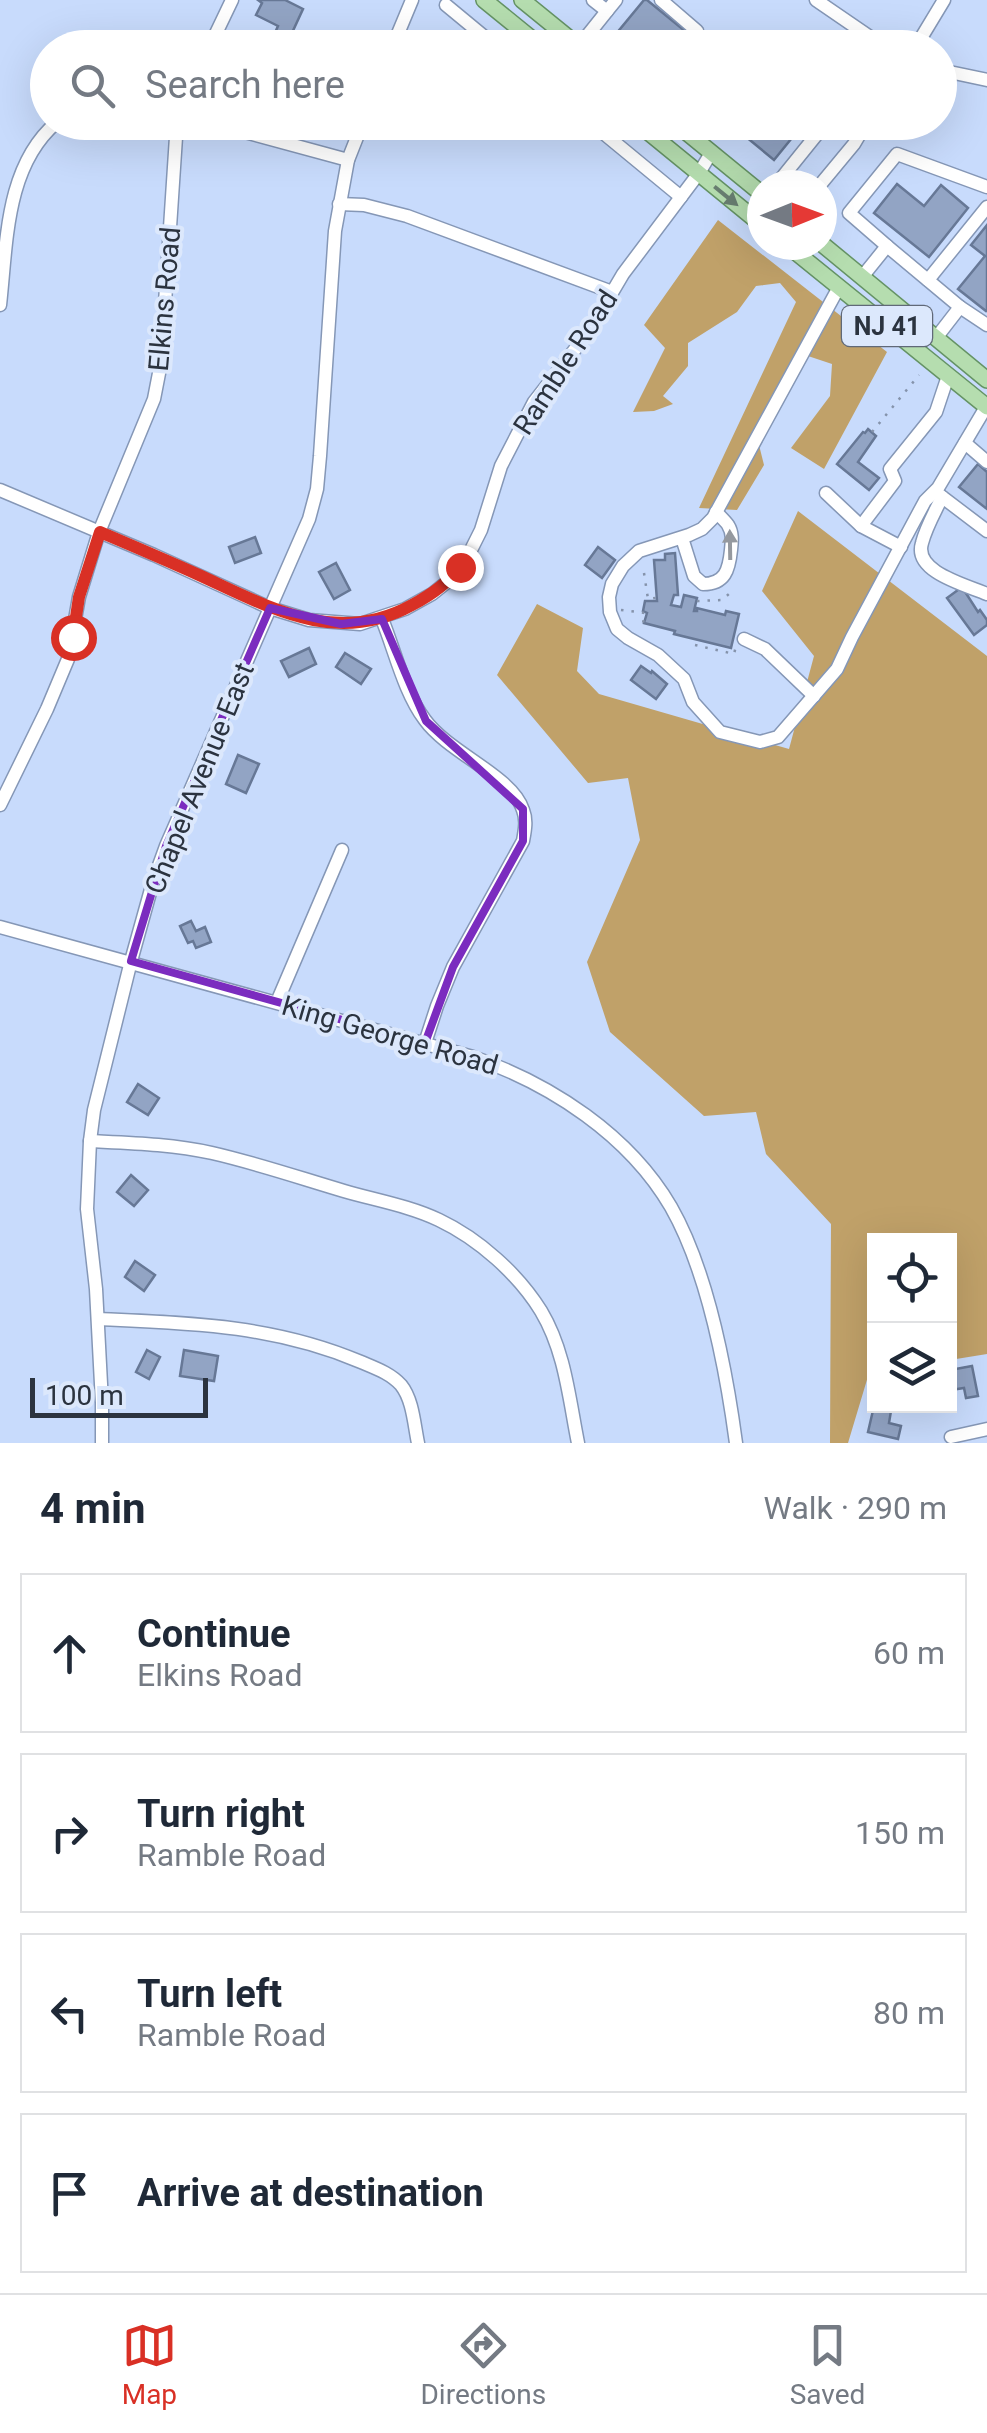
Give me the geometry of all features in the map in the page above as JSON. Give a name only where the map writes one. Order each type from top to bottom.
[{"type":"main road","points":[[484,0],[521,30]]},
{"type":"main road","points":[[522,0],[559,30]]},
{"type":"main road","points":[[658,140],[747,213]]},
{"type":"main road","points":[[695,140],[747,182]]},
{"type":"main road","name":"NJ 41","points":[[837,256],[987,380]]},
{"type":"main road","name":"NJ 41","points":[[805,260],[987,407]]},
{"type":"street","points":[[218,30],[232,0]]},
{"type":"street","points":[[400,30],[412,0]]},
{"type":"street","points":[[462,0],[464,20]]},
{"type":"street","points":[[592,0],[612,6],[593,30]]},
{"type":"street","points":[[661,0],[696,30]]},
{"type":"street","points":[[816,0],[860,30]]},
{"type":"street","points":[[926,30],[944,0]]},
{"type":"street","points":[[446,5],[474,30]]},
{"type":"street","points":[[957,74],[987,80]]},
{"type":"street","points":[[0,305],[17,185],[40,140]]},
{"type":"street","name":"Elkins Road","points":[[0,804],[68,659],[79,597],[100,532],[154,399],[161,363],[176,140]]},
{"type":"street","points":[[274,140],[348,160]]},
{"type":"street","name":"Chapel Avenue East","points":[[102,1443],[98,1319],[87,1209],[94,1110],[131,961],[166,846],[310,519],[318,488],[334,231],[356,140]]},
{"type":"street","points":[[612,140],[681,197]]},
{"type":"street","points":[[788,170],[812,140]]},
{"type":"street","points":[[832,170],[856,140]]},
{"type":"street","name":"Ramble Road","points":[[0,490],[270,608],[309,620],[341,624],[382,618],[432,594],[468,558],[482,530],[500,466],[534,402],[590,330],[622,274],[711,153]]},
{"type":"street","points":[[987,187],[897,154],[849,214],[987,325]]},
{"type":"street","points":[[339,204],[364,205],[406,216],[612,292]]},
{"type":"street","points":[[928,280],[987,207]]},
{"type":"street","points":[[862,277],[886,246]]},
{"type":"street","points":[[838,287],[716,512],[702,529],[639,551],[623,566],[608,596],[617,629],[658,655],[684,679],[694,702],[720,732],[760,742],[778,736],[837,669],[926,501],[938,494]]},
{"type":"street","points":[[936,338],[960,306]]},
{"type":"street","points":[[861,526],[895,482],[890,469],[936,412],[948,376]]},
{"type":"street","points":[[987,407],[938,494],[920,546],[921,557],[929,568],[987,594]]},
{"type":"street","points":[[965,443],[987,462]]},
{"type":"street","points":[[826,494],[861,526],[901,547]]},
{"type":"street","points":[[938,494],[987,531]]},
{"type":"street","points":[[682,538],[694,576],[703,584],[720,580],[730,564],[732,538],[727,524],[716,512]]},
{"type":"street","points":[[382,618],[414,701],[426,721],[448,746],[514,793],[526,826],[523,841],[453,967],[425,1043]]},
{"type":"street","points":[[741,639],[765,649],[814,696]]},
{"type":"street","points":[[277,1002],[342,850]]},
{"type":"street","name":"King George Road","points":[[0,927],[506,1068],[538,1084],[596,1124],[652,1178],[672,1209],[702,1284],[736,1443]]},
{"type":"street","points":[[90,1141],[169,1145],[212,1153],[410,1210],[462,1234],[514,1276],[541,1312],[562,1363],[578,1443]]},
{"type":"street","points":[[98,1319],[202,1323],[260,1330],[336,1352],[389,1374],[400,1384],[408,1397],[418,1443]]},
{"type":"street","points":[[951,1437],[987,1430]]},
{"type":"path","points":[[872,432],[919,374]]},
{"type":"path","points":[[644,573],[648,599],[656,598]]},
{"type":"path","points":[[698,601],[722,600],[730,593],[727,587]]},
{"type":"path","points":[[610,609],[645,613],[643,623]]},
{"type":"path","points":[[694,644],[734,654],[741,639]]},
{"type":"highlighted area","points":[[270,608],[341,624],[382,619],[426,721],[523,809],[523,841],[453,967],[425,1043],[131,961],[166,846]]},
{"type":"shaded area","points":[[718,220],[747,243],[747,260],[769,260],[887,352],[824,469],[791,448],[830,396],[832,364],[796,352],[755,429],[764,465],[737,510],[699,508],[796,302],[780,283],[756,286],[737,312],[688,343],[688,366],[663,396],[673,404],[654,411],[633,412],[665,348],[644,325]]},
{"type":"shaded area","points":[[798,511],[987,656],[987,1354],[957,1359],[957,1233],[867,1233],[867,1380],[848,1443],[830,1443],[831,1224],[766,1154],[756,1112],[704,1116],[610,1032],[587,962],[640,840],[628,778],[588,783],[497,675],[537,604],[583,628],[577,671],[599,694],[789,749],[814,656],[762,591]]},
{"type":"building","points":[[258,0],[285,0],[303,9],[293,30],[276,30],[278,26],[256,15],[262,3]]},
{"type":"building","points":[[647,0],[684,30],[619,30]]},
{"type":"building","points":[[750,140],[790,140],[774,160]]},
{"type":"building","points":[[897,184],[924,206],[941,185],[968,208],[929,257],[874,213]]},
{"type":"building","points":[[987,225],[986,311],[958,289],[985,256],[971,245]]},
{"type":"building","points":[[868,429],[876,436],[858,462],[879,478],[869,490],[837,464]]},
{"type":"building","points":[[978,464],[987,472],[987,509],[959,487]]},
{"type":"building","points":[[255,537],[261,553],[235,563],[229,547]]},
{"type":"building","points":[[598,547],[615,560],[602,578],[585,565]]},
{"type":"building","points":[[675,553],[678,595],[674,595],[671,605],[681,607],[684,595],[697,598],[694,611],[697,608],[739,614],[731,648],[644,623],[645,601],[657,601],[654,560],[665,560],[665,554]]},
{"type":"building","points":[[336,563],[350,590],[334,599],[319,572]]},
{"type":"building","points":[[962,587],[987,620],[987,625],[974,635],[947,598]]},
{"type":"building","points":[[309,648],[316,664],[289,677],[281,661]]},
{"type":"building","points":[[345,653],[371,669],[361,684],[336,667]]},
{"type":"building","points":[[641,666],[667,684],[656,699],[631,680]]},
{"type":"building","points":[[238,755],[259,764],[246,793],[226,784]]},
{"type":"building","points":[[191,921],[196,931],[205,927],[211,942],[196,948],[193,941],[188,943],[180,926]]},
{"type":"building","points":[[138,1084],[159,1098],[148,1115],[127,1102]]},
{"type":"building","points":[[131,1175],[148,1190],[134,1206],[117,1192]]},
{"type":"building","points":[[135,1261],[155,1275],[144,1291],[125,1277]]},
{"type":"building","points":[[147,1350],[160,1357],[149,1379],[136,1372]]},
{"type":"building","points":[[184,1350],[218,1356],[214,1381],[180,1376]]},
{"type":"building","points":[[972,1366],[978,1396],[966,1398],[964,1388],[957,1389],[957,1369]]},
{"type":"building","points":[[872,1413],[891,1413],[889,1423],[901,1426],[898,1439],[868,1432]]},
{"type":"route","points":[[73,637],[79,597],[100,532],[270,608],[309,620],[341,624],[360,624],[405,609],[432,594],[460,567]]}]
